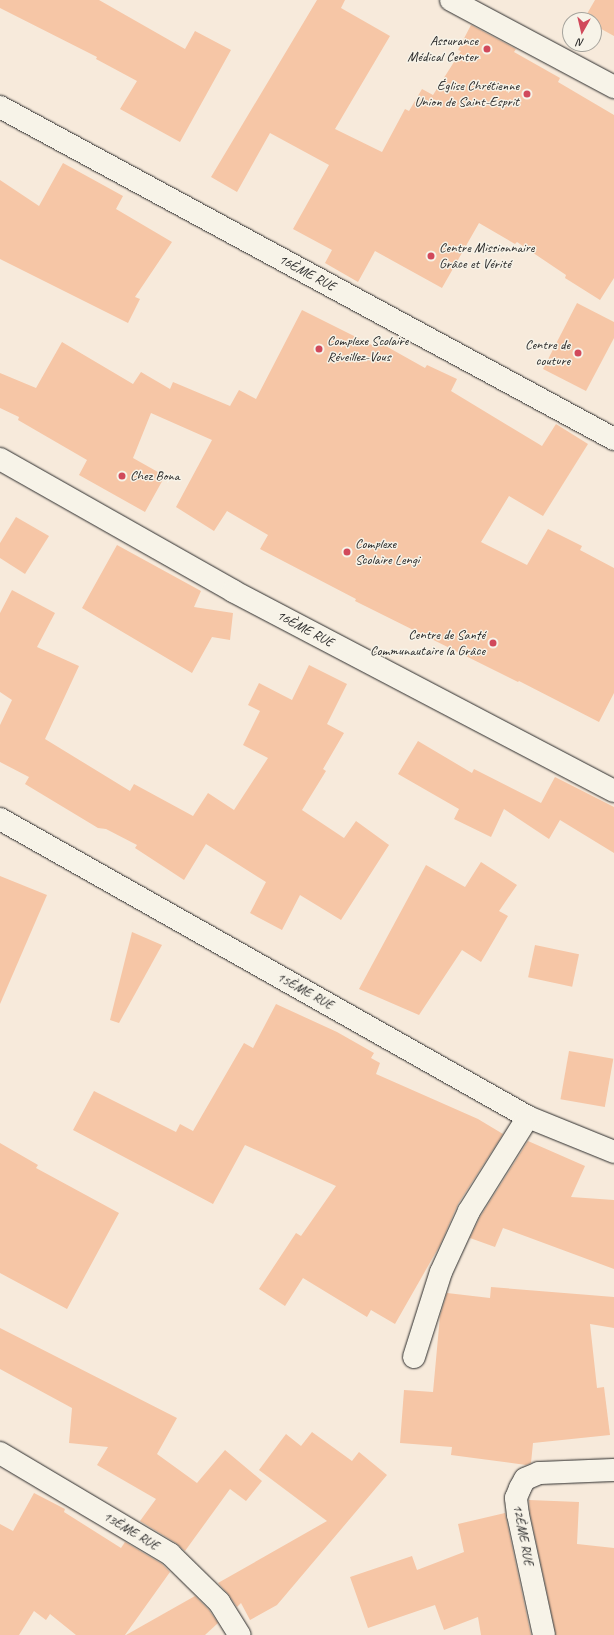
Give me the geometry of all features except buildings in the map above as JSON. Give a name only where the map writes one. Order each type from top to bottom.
[{"type":"street","points":[[451,0],[614,87]]},
{"type":"street","name":"16ÈME RUE","points":[[0,107],[614,439]]},
{"type":"street","name":"16ÈME RUE","points":[[0,459],[233,591],[614,791]]},
{"type":"street","name":"15ÈME RUE","points":[[0,819],[528,1117],[614,1152]]},
{"type":"street","points":[[414,1357],[441,1272],[469,1211],[528,1117]]},
{"type":"street","name":"13ÈME RUE","points":[[0,1453],[170,1554],[219,1602],[240,1635]]},
{"type":"street","name":"12ÈME RUE","points":[[544,1635],[518,1515],[516,1498],[520,1488],[525,1479],[539,1473],[614,1470]]},
{"type":"place","name":"Assurance Médical Center","points":[[487,49]]},
{"type":"place","name":"Église Chrétienne Union de Saint-Esprit","points":[[527,94]]},
{"type":"place","name":"Centre Missionnaire Grâce et Vérité","points":[[431,256]]},
{"type":"place","name":"Complexe Scolaire Réveillez-Vous","points":[[319,349]]},
{"type":"place","name":"Centre de couture","points":[[578,353]]},
{"type":"place","name":"Chez Bona","points":[[122,476]]},
{"type":"place","name":"Complexe Scolaire Lengi","points":[[347,552]]},
{"type":"place","name":"Centre de Santé Communautaire la Grâce","points":[[493,643]]}]
